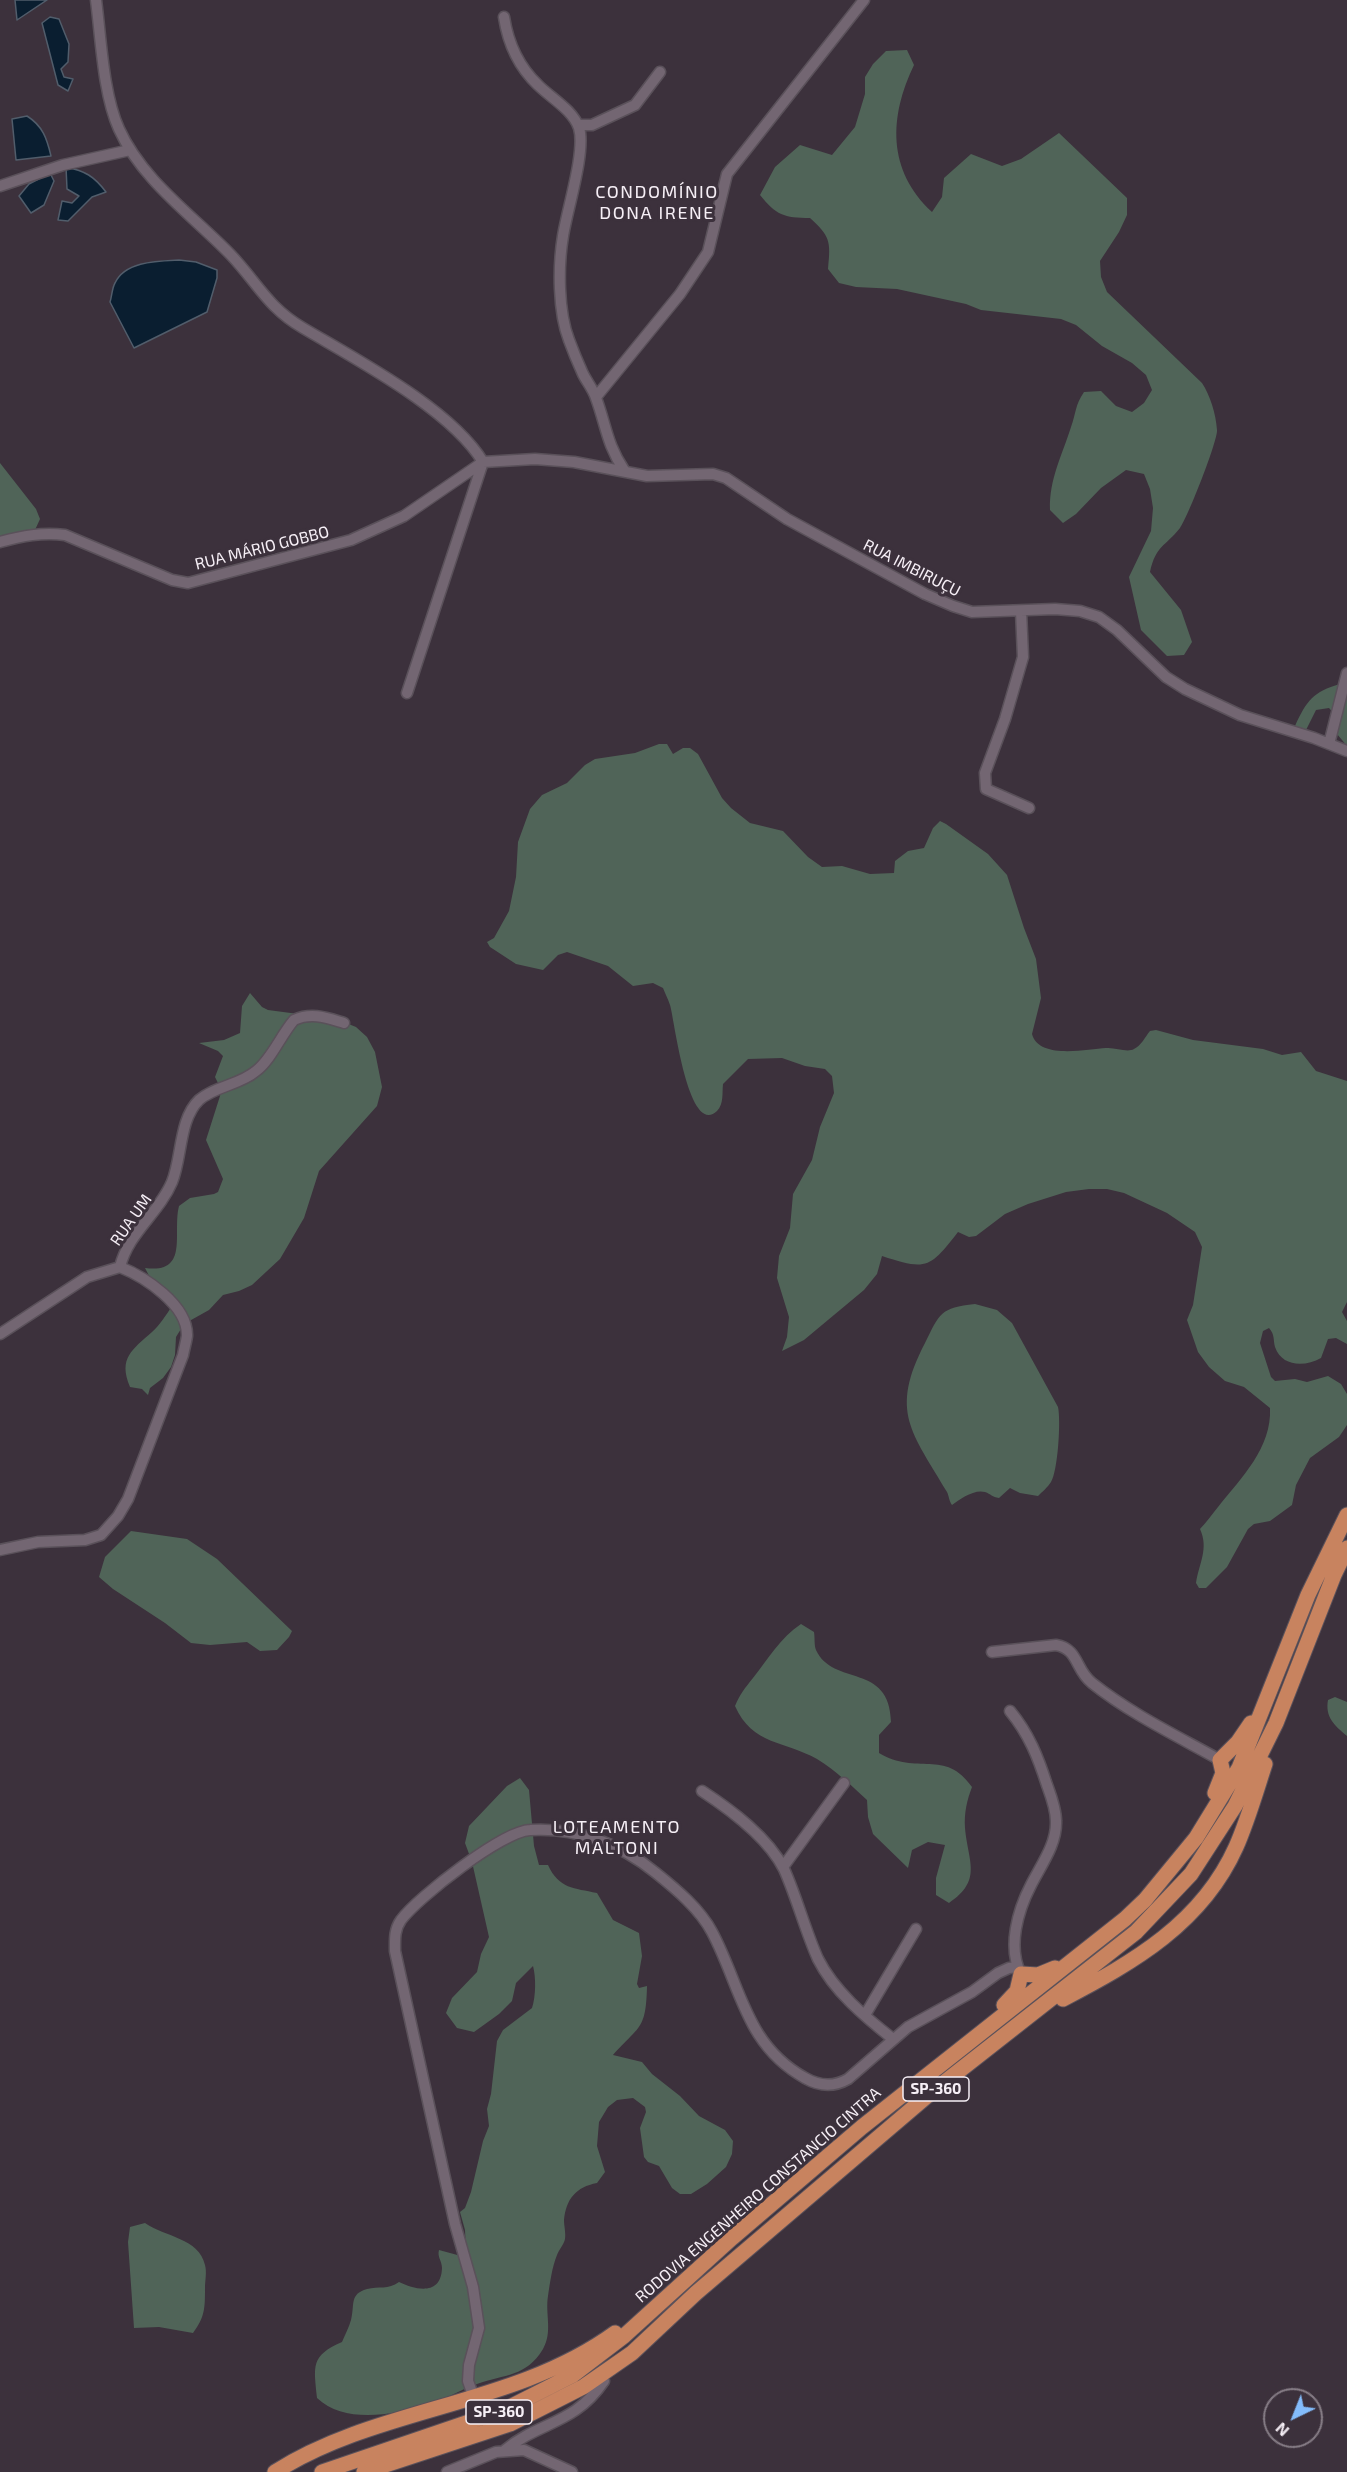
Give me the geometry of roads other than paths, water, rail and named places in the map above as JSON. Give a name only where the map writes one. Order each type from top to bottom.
[{"type":"highway","name":"RODOVIA ENGENHEIRO CONSTANCIO CINTRA","points":[[322,2472],[504,2410],[546,2391],[597,2358],[862,2127],[982,2030],[1072,1962],[1145,1900],[1196,1838],[1239,1768],[1308,1595],[1347,1515]]},
{"type":"highway","name":"RODOVIA ENGENHEIRO CONSTANCIO CINTRA","points":[[364,2472],[510,2424],[583,2387],[632,2353],[841,2168],[968,2063],[1136,1932],[1191,1874],[1235,1806],[1275,1723],[1347,1548]]},
{"type":"highway","points":[[1334,1575],[1347,1562]]},
{"type":"highway","points":[[1196,1838],[1205,1810],[1220,1783],[1223,1773],[1220,1761],[1238,1742],[1269,1695]]},
{"type":"highway","points":[[1031,2016],[1167,1937],[1215,1886],[1236,1847],[1257,1789],[1275,1723]]},
{"type":"highway","points":[[982,2030],[1017,1991],[1020,1971],[1038,1976],[1072,1962]]},
{"type":"highway","points":[[274,2472],[296,2458],[336,2440],[507,2388],[606,2340],[653,2309]]},
{"type":"highway","points":[[398,2472],[519,2430],[583,2397],[604,2381],[632,2353]]},
{"type":"street","points":[[96,0],[111,105],[118,128],[130,150],[176,203],[232,256],[265,299],[299,326],[426,405],[458,430],[474,446],[483,462],[407,693]]},
{"type":"street","points":[[596,397],[697,271],[708,252],[727,174],[864,0]]},
{"type":"street","points":[[504,17],[513,51],[521,64],[536,84],[570,114],[578,125],[581,136],[579,157],[562,238],[560,298],[567,337],[596,397],[612,453],[624,470]]},
{"type":"street","points":[[578,125],[592,124],[635,105],[660,72]]},
{"type":"street","points":[[0,186],[63,165],[130,150]]},
{"type":"street","name":"RUA IMBIRUÇU","points":[[483,462],[535,459],[624,470],[647,476],[713,474],[726,478],[787,519],[925,594],[972,612],[1080,611],[1099,617],[1117,630],[1166,677],[1185,689],[1240,715],[1347,751]]},
{"type":"street","name":"RUA MÁRIO GOBBO","points":[[0,542],[50,533],[65,535],[172,580],[198,581],[247,566],[325,549],[351,540],[404,516],[483,462]]},
{"type":"street","points":[[1021,610],[1023,657],[984,781],[986,789],[1029,808]]},
{"type":"street","points":[[1329,744],[1347,673]]},
{"type":"street","name":"RUA UM","points":[[0,1550],[38,1542],[85,1540],[101,1535],[118,1516],[128,1499],[183,1355],[187,1336],[185,1324],[164,1294],[142,1276],[120,1267],[123,1256],[130,1242],[167,1194],[177,1172],[182,1138],[198,1102],[257,1071],[294,1020],[303,1016],[320,1016],[344,1023]]},
{"type":"street","points":[[0,1334],[87,1277],[120,1267]]},
{"type":"street","points":[[992,1652],[1056,1645],[1066,1647],[1071,1651],[1085,1678],[1112,1699],[1220,1761]]},
{"type":"street","points":[[474,2398],[468,2381],[469,2365],[479,2328],[473,2287],[455,2224],[395,1951],[395,1933],[400,1922],[413,1907],[449,1876],[510,1836],[527,1830],[570,1833],[605,1841],[631,1854],[657,1873],[704,1918],[713,1933],[747,2016],[760,2038],[791,2070],[809,2080],[838,2085],[848,2079],[893,2039],[927,2016],[972,1992],[998,1973],[1009,1968],[1020,1971],[1014,1947],[1018,1921],[1025,1896],[1053,1841],[1056,1821],[1053,1802],[1035,1749],[1024,1729],[1010,1711]]},
{"type":"street","points":[[783,1867],[844,1783]]},
{"type":"street","points":[[702,1791],[732,1811],[754,1832],[783,1867],[819,1960],[832,1981],[865,2015],[893,2039]]},
{"type":"street","points":[[865,2015],[916,1929]]},
{"type":"street","points":[[504,2451],[514,2443],[554,2424],[580,2408],[592,2399],[604,2381]]},
{"type":"street","points":[[447,2472],[481,2457],[504,2451],[530,2451],[572,2472]]},
{"type":"water","points":[[15,0],[47,0],[17,20]]},
{"type":"water","points":[[50,17],[59,19],[69,44],[68,62],[61,69],[64,77],[73,79],[68,91],[58,85],[42,23]]},
{"type":"water","points":[[27,116],[44,133],[51,156],[16,160],[12,119]]},
{"type":"water","points":[[66,167],[89,175],[106,192],[92,197],[68,221],[58,220],[62,201],[72,203],[79,196],[67,189]]},
{"type":"water","points":[[50,173],[54,181],[44,205],[31,213],[19,196],[29,184]]},
{"type":"water","points":[[179,260],[196,262],[217,270],[217,278],[207,312],[134,348],[110,302],[115,283],[126,270],[134,266]]},
{"type":"district","name":"CONDOMÍNIO DONA IRENE","points":[[657,202]]},
{"type":"district","name":"LOTEAMENTO MALTONI","points":[[617,1837]]}]
